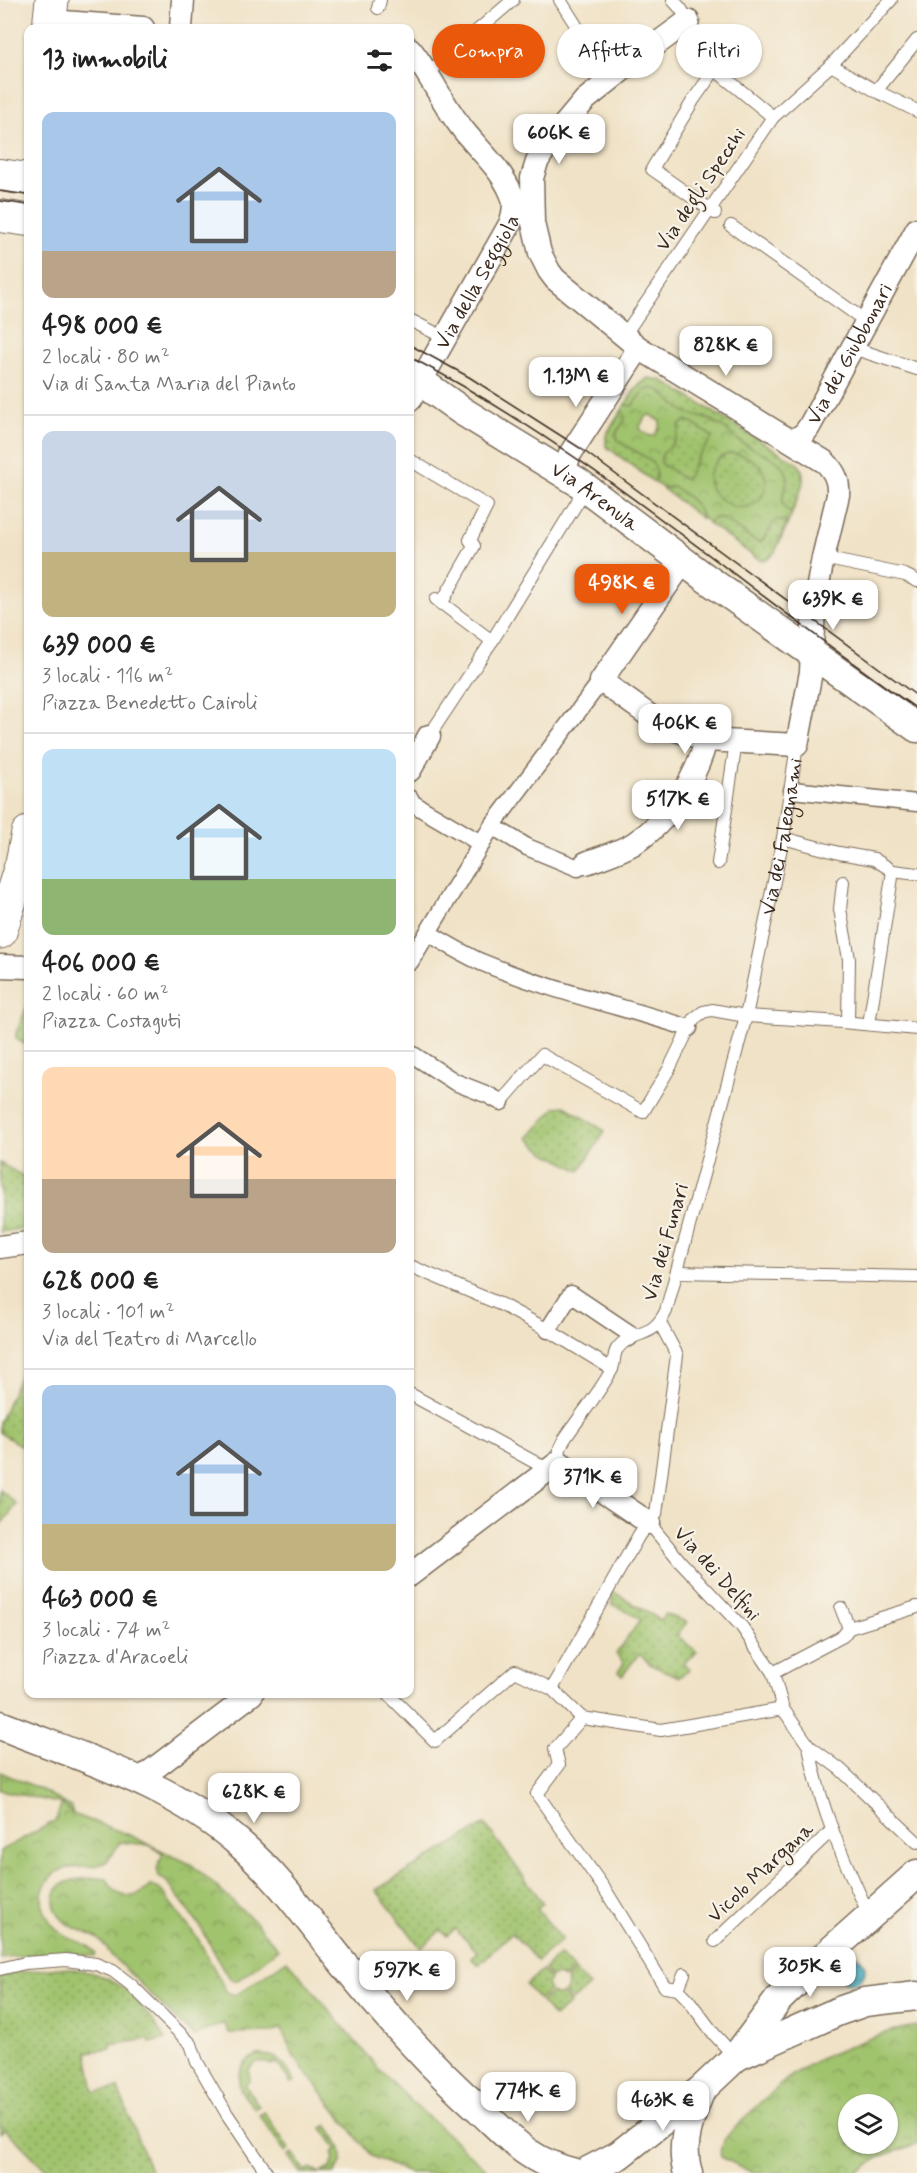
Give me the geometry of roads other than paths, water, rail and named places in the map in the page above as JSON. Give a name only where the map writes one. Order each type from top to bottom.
[{"type":"main road","points":[[0,216],[24,219]]},
{"type":"main road","points":[[0,932],[24,853]]},
{"type":"street","points":[[181,24],[183,0]]},
{"type":"street","points":[[50,17],[109,24]]},
{"type":"street","name":"Via dei Falegnami","points":[[688,21],[602,85],[574,112],[537,162],[532,178],[532,211],[538,245],[555,279],[631,343],[825,462],[835,473],[838,495],[814,606],[811,672],[797,744]]},
{"type":"street","name":"Via della Seggiola","points":[[414,54],[458,123],[503,178],[513,200],[514,209],[510,224],[445,338],[414,384]]},
{"type":"street","name":"Via dei Giubbonari","points":[[792,441],[804,434],[809,427],[917,228]]},
{"type":"street","points":[[573,479],[566,466],[570,454],[631,343]]},
{"type":"street","name":"Via Arenula","points":[[414,386],[462,411],[573,479],[676,556],[917,728]]},
{"type":"street","points":[[414,956],[492,826],[601,681],[675,574],[676,556]]},
{"type":"street","points":[[601,681],[664,726],[706,740],[797,744]]},
{"type":"street","points":[[414,763],[429,736]]},
{"type":"street","points":[[492,826],[527,847],[578,868],[631,845],[653,830],[682,794],[703,754],[706,740]]},
{"type":"street","points":[[792,790],[910,802]]},
{"type":"street","points":[[414,803],[482,844]]},
{"type":"street","points":[[428,933],[479,961],[605,1004],[689,1028]]},
{"type":"street","points":[[0,966],[24,967]]},
{"type":"street","points":[[414,1056],[455,1082],[501,1102]]},
{"type":"street","points":[[0,1247],[24,1244]]},
{"type":"street","points":[[548,1330],[571,1294],[629,1333],[629,1338]]},
{"type":"street","points":[[414,1572],[554,1466],[649,1523]]},
{"type":"street","points":[[139,1780],[247,1698]]},
{"type":"street","points":[[0,1725],[139,1780],[214,1822],[255,1857],[281,1885],[377,2004],[451,2083],[523,2150],[547,2165],[570,2172],[619,2155],[701,2090],[736,2057],[778,1999],[917,1874]]},
{"type":"street","points":[[736,2057],[839,2011],[866,2002],[911,1996]]},
{"type":"street","points":[[688,2173],[684,2149],[686,2134],[701,2090]]},
{"type":"lane","points":[[428,73],[513,0]]},
{"type":"lane","points":[[560,0],[577,27],[602,85]]},
{"type":"lane","points":[[673,0],[690,24]]},
{"type":"lane","name":"Via degli Specchi","points":[[631,343],[773,117],[826,69],[891,0]]},
{"type":"lane","points":[[876,91],[917,40]]},
{"type":"lane","points":[[826,69],[917,111]]},
{"type":"lane","points":[[709,78],[652,170],[712,211]]},
{"type":"lane","points":[[725,78],[773,117]]},
{"type":"lane","points":[[731,226],[867,322]]},
{"type":"lane","points":[[414,322],[445,338]]},
{"type":"lane","points":[[853,348],[917,369]]},
{"type":"lane","points":[[414,462],[487,506],[470,540],[474,546],[438,602],[492,641]]},
{"type":"lane","points":[[429,736],[492,641],[578,501],[580,490],[573,479]]},
{"type":"lane","points":[[823,558],[905,575],[917,581]]},
{"type":"lane","points":[[718,863],[736,742]]},
{"type":"lane","name":"Via dei Falegnami","points":[[724,1100],[746,1016],[783,838],[792,790],[797,744]]},
{"type":"lane","points":[[783,838],[839,853],[874,859],[892,871],[917,874]]},
{"type":"lane","points":[[873,1025],[892,871]]},
{"type":"lane","points":[[843,882],[840,909],[849,959],[845,1022]]},
{"type":"lane","points":[[501,1102],[542,1055],[643,1112],[669,1069],[695,1018],[703,1012],[712,1010],[746,1016],[917,1029]]},
{"type":"lane","name":"Via dei Funari","points":[[629,1338],[649,1331],[660,1323],[666,1311],[724,1100]]},
{"type":"lane","points":[[414,1268],[502,1305],[612,1369]]},
{"type":"lane","points":[[678,1272],[917,1277]]},
{"type":"lane","name":"Via dei Delfini","points":[[660,1323],[677,1355],[656,1514],[649,1523],[680,1561],[742,1627],[774,1673]]},
{"type":"lane","points":[[414,1396],[554,1466],[564,1440],[612,1369],[615,1351],[629,1338]]},
{"type":"lane","points":[[552,1689],[639,1535],[649,1523]]},
{"type":"lane","points":[[917,1607],[849,1628],[843,1636],[774,1673],[783,1709],[809,1746],[840,1770],[917,1842]]},
{"type":"lane","points":[[841,1608],[849,1628]]},
{"type":"lane","points":[[392,1698],[435,1741],[515,1671],[552,1689],[582,1718],[661,1730],[783,1709]]},
{"type":"lane","points":[[582,1718],[555,1749],[559,1765],[537,1794],[606,1891],[665,1987],[678,1989],[736,2057]]},
{"type":"lane","points":[[809,1746],[813,1771],[831,1832],[869,1916]]},
{"type":"lane","name":"Vicolo Margana","points":[[715,1941],[831,1832]]},
{"type":"lane","points":[[0,1969],[25,1963],[66,1960],[96,1964],[113,1971],[130,1984],[191,2044],[197,2062],[227,2114],[267,2173]]},
{"type":"lane","points":[[678,1989],[684,1974]]},
{"type":"water","points":[[851,1955],[861,1959],[865,1969],[861,1979],[851,1983],[841,1979],[837,1969],[841,1959]]},
{"type":"tram line","points":[[0,191],[24,194]]},
{"type":"tram line","points":[[0,201],[24,204]]},
{"type":"tram line","points":[[414,347],[469,377],[580,448],[917,696]]},
{"type":"tram line","points":[[414,359],[543,436],[606,479],[917,709]]}]
